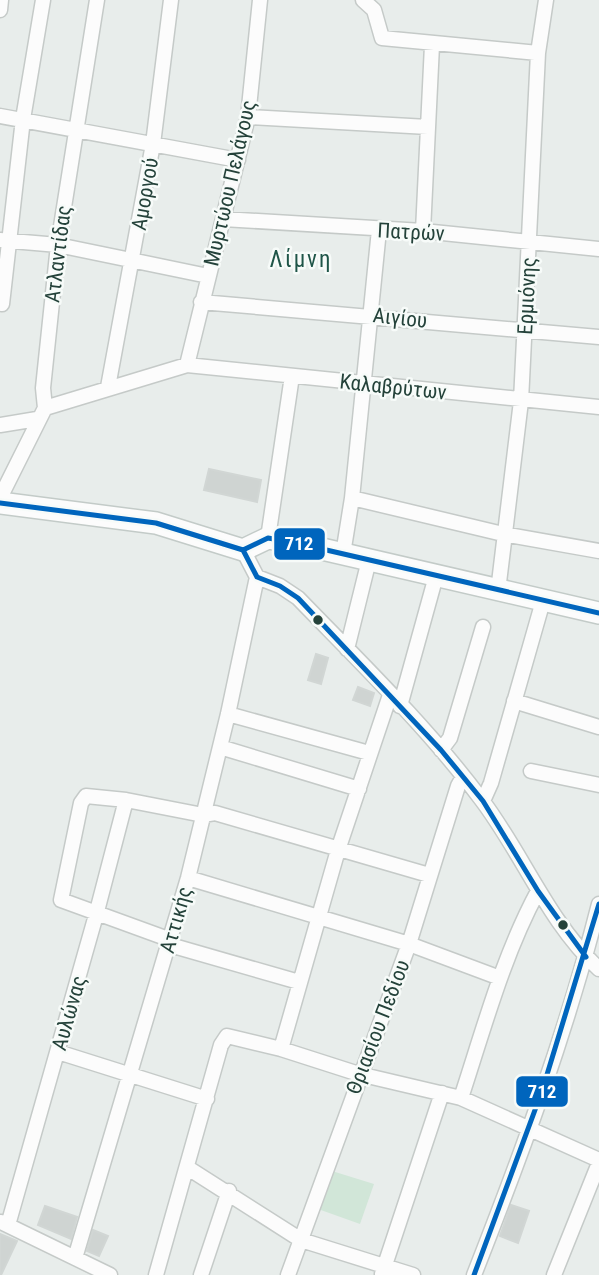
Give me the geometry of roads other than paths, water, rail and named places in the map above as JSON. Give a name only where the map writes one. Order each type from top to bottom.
[{"type":"main road","points":[[0,501],[156,523],[243,550],[268,538],[599,613]]},
{"type":"street","points":[[0,10],[1,0]]},
{"type":"street","points":[[2,304],[4,241],[43,0]]},
{"type":"street","name":"Ατλαντίδας","points":[[0,501],[41,413],[58,245],[97,0]]},
{"type":"street","name":"Αμοργού","points":[[108,387],[153,144],[172,0]]},
{"type":"street","name":"Μυρτώου Πελάγους","points":[[187,365],[248,117],[260,0]]},
{"type":"street","points":[[363,0],[374,10],[382,38],[432,45],[538,53]]},
{"type":"street","name":"Ερμιόνης","points":[[498,591],[521,401],[538,53],[546,0]]},
{"type":"street","points":[[423,231],[432,45]]},
{"type":"street","points":[[0,116],[238,160]]},
{"type":"street","points":[[248,117],[428,127]]},
{"type":"street","name":"Πατρών","points":[[223,219],[423,231],[599,249]]},
{"type":"street","points":[[342,554],[352,498],[379,230]]},
{"type":"street","points":[[4,241],[58,245],[134,258],[208,276]]},
{"type":"street","name":"Αιγίου","points":[[201,302],[371,314],[599,337]]},
{"type":"street","points":[[0,425],[41,413],[108,387],[187,365]]},
{"type":"street","name":"Καλαβρύτων","points":[[187,365],[599,407]]},
{"type":"street","points":[[268,538],[292,376]]},
{"type":"street","points":[[352,498],[503,534],[599,551]]},
{"type":"street","points":[[243,550],[257,577],[298,598],[442,750],[482,801],[538,891],[586,957],[599,969]]},
{"type":"street","points":[[347,649],[369,561]]},
{"type":"street","points":[[281,1049],[317,917],[369,753],[395,701],[436,576]]},
{"type":"street","name":"Αττικής","points":[[75,1258],[188,878],[228,714],[257,577]]},
{"type":"street","points":[[482,801],[543,601]]},
{"type":"street","points":[[442,750],[450,738],[483,627]]},
{"type":"street","points":[[514,701],[599,727]]},
{"type":"street","points":[[228,714],[369,753]]},
{"type":"street","points":[[220,747],[359,789]]},
{"type":"street","points":[[531,771],[599,785]]},
{"type":"street","name":"Θριασίου Πεδίου","points":[[288,1275],[359,1074],[409,944],[429,875],[463,777]]},
{"type":"street","points":[[299,982],[170,942],[61,900],[81,803],[86,796],[125,800],[203,815],[215,813],[429,875]]},
{"type":"street","name":"Αυλώνας","points":[[4,1223],[58,1052],[125,800]]},
{"type":"street","points":[[188,878],[409,944],[500,978]]},
{"type":"street","points":[[461,1098],[500,978],[521,922],[538,891]]},
{"type":"street","points":[[474,1275],[532,1127],[586,957],[599,904]]},
{"type":"street","points":[[156,1275],[221,1045],[227,1036],[281,1049],[359,1074],[461,1098],[532,1127],[599,1162],[554,1275]]},
{"type":"street","points":[[58,1052],[207,1099]]},
{"type":"street","points":[[383,1272],[442,1093]]},
{"type":"street","points":[[188,1168],[229,1191],[301,1240],[383,1272],[413,1275]]},
{"type":"street","points":[[201,1275],[229,1191]]},
{"type":"street","points":[[4,1223],[108,1275]]},
{"type":"district","name":"Λίμνη","points":[[301,259]]}]
